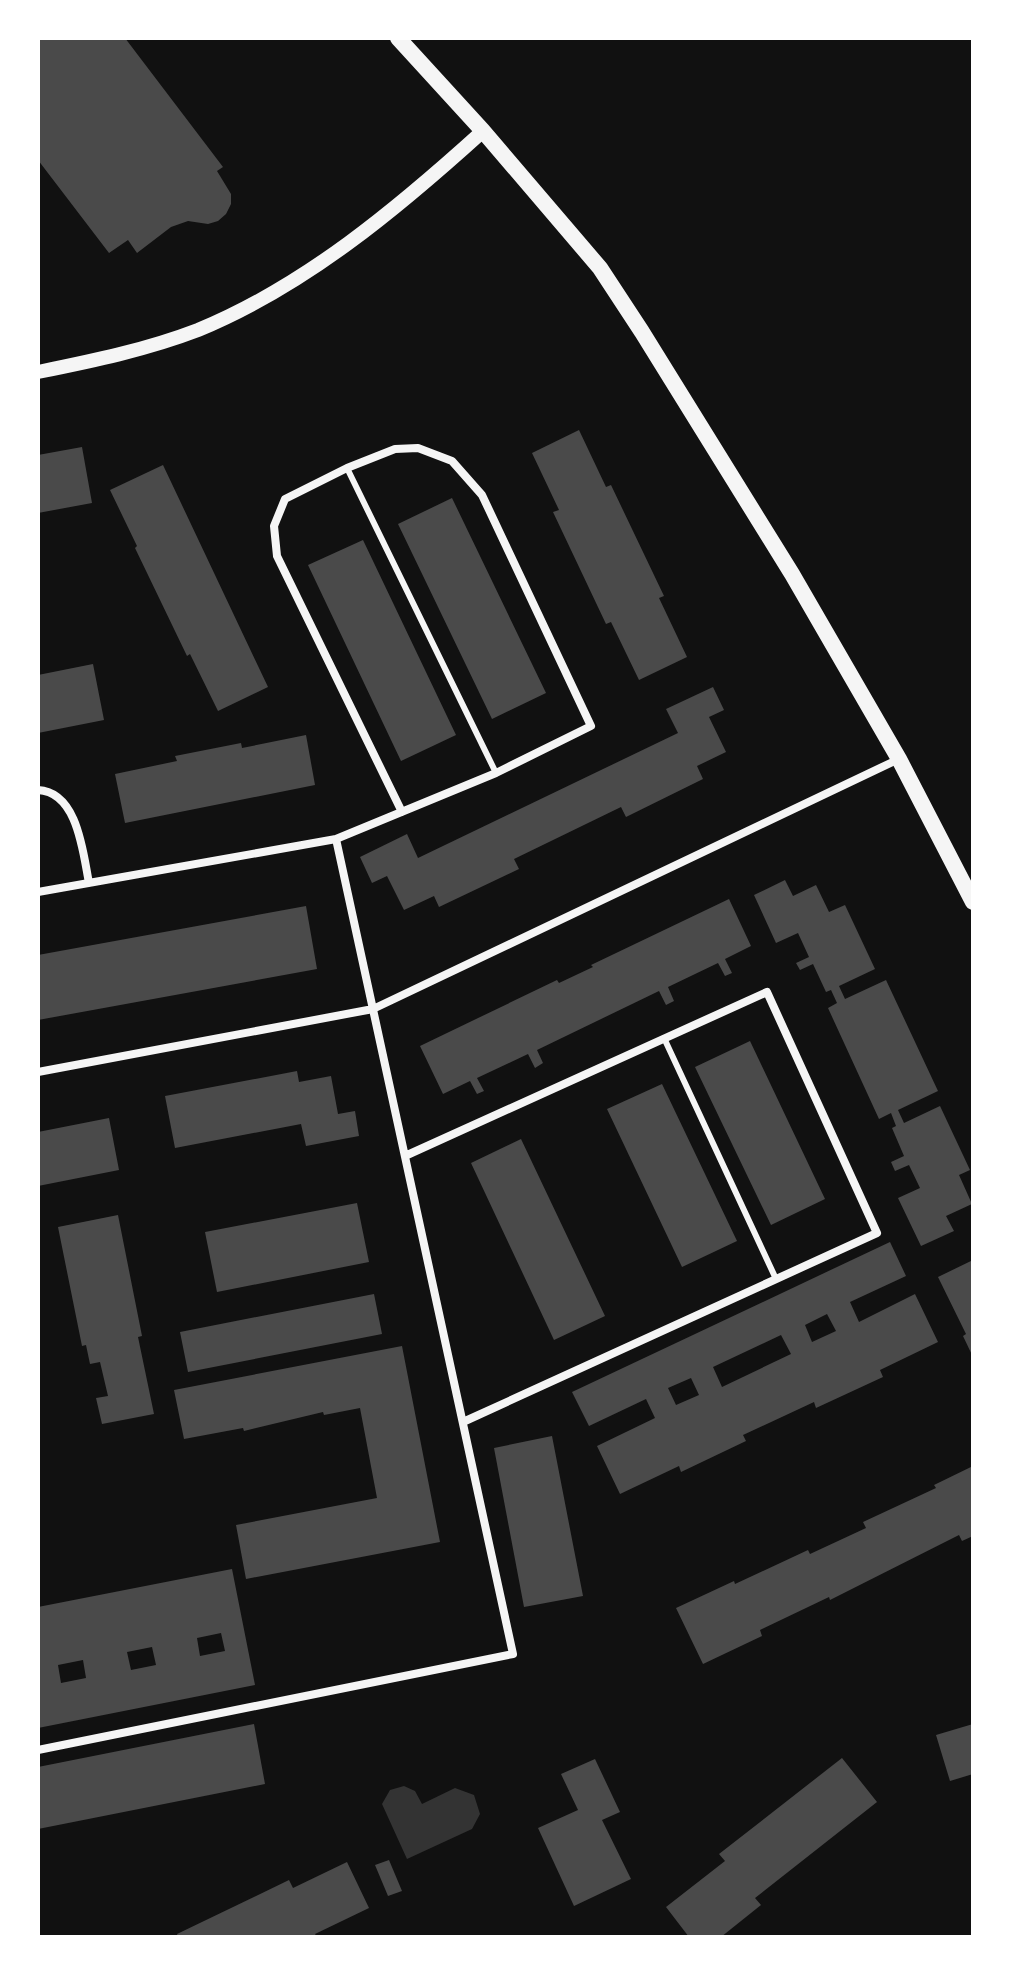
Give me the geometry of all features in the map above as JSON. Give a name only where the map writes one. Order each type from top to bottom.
[{"type":"main road","points":[[398,38],[483,131],[600,268],[634,319],[792,574],[899,759],[973,902]]},
{"type":"street","points":[[38,372],[142,349],[196,330],[298,279],[430,179],[483,131]]},
{"type":"street","points":[[38,892],[336,839],[402,812],[496,773],[591,726],[482,495],[452,461],[418,448],[395,449],[347,468],[285,499],[274,526],[277,556],[402,812]]},
{"type":"street","points":[[38,1072],[373,1009],[899,759]]},
{"type":"street","points":[[38,790],[45,790],[68,806],[78,831],[89,883]]},
{"type":"street","points":[[38,1750],[513,1654],[336,839]]},
{"type":"street","points":[[405,1156],[767,992],[877,1233],[463,1422]]},
{"type":"lane","points":[[347,468],[496,773]]},
{"type":"lane","points":[[664,1038],[776,1279]]},
{"type":"shaded area","points":[[404,1786],[415,1791],[422,1804],[455,1788],[474,1795],[480,1814],[472,1829],[407,1859],[382,1804],[390,1790]]},
{"type":"building","points":[[38,38],[125,38],[223,167],[217,171],[231,194],[231,204],[226,214],[208,224],[188,221],[171,227],[137,253],[128,240],[109,253],[38,160]]},
{"type":"building","points":[[579,430],[606,487],[611,485],[664,596],[659,598],[687,657],[639,680],[611,622],[606,624],[553,512],[559,510],[532,453]]},
{"type":"building","points":[[82,447],[92,503],[38,513],[38,455]]},
{"type":"building","points":[[163,465],[268,687],[218,711],[190,654],[187,656],[110,490]]},
{"type":"building","points":[[452,498],[546,693],[492,719],[398,524]]},
{"type":"building","points":[[363,540],[456,735],[401,761],[308,565]]},
{"type":"building","points":[[93,664],[104,720],[38,733],[38,675]]},
{"type":"building","points":[[713,687],[724,710],[709,717],[726,752],[697,766],[703,779],[626,817],[621,807],[514,859],[519,869],[439,907],[434,896],[404,910],[387,876],[372,883],[360,857],[407,834],[418,858],[678,733],[666,709]]},
{"type":"building","points":[[306,735],[315,785],[125,823],[115,774],[177,761],[175,756],[241,743],[242,748]]},
{"type":"building","points":[[785,880],[793,896],[816,885],[829,912],[845,905],[875,969],[839,986],[845,999],[886,980],[938,1091],[898,1110],[904,1123],[940,1106],[970,1170],[959,1175],[972,1204],[946,1216],[954,1231],[921,1246],[898,1198],[920,1188],[909,1165],[895,1171],[891,1162],[904,1156],[892,1128],[896,1126],[891,1113],[879,1119],[828,1008],[837,1003],[831,990],[826,992],[813,964],[800,970],[796,963],[809,957],[798,933],[776,943],[754,895]]},
{"type":"building","points":[[729,899],[751,946],[725,959],[732,973],[725,976],[718,963],[668,987],[674,1001],[666,1005],[659,991],[537,1050],[543,1063],[535,1068],[528,1054],[477,1078],[484,1091],[477,1094],[470,1081],[443,1094],[420,1046],[557,980],[559,983],[593,967],[591,965]]},
{"type":"building","points":[[306,906],[317,969],[38,1020],[38,955]]},
{"type":"building","points":[[750,1041],[825,1199],[771,1225],[695,1067]]},
{"type":"building","points":[[297,1071],[299,1082],[331,1076],[338,1114],[355,1111],[359,1136],[306,1146],[301,1124],[175,1148],[165,1096]]},
{"type":"building","points":[[662,1084],[737,1241],[682,1267],[607,1109]]},
{"type":"building","points":[[109,1118],[119,1170],[38,1186],[38,1132]]},
{"type":"building","points":[[521,1139],[605,1316],[554,1340],[471,1163]]},
{"type":"building","points":[[357,1203],[369,1262],[217,1292],[205,1232]]},
{"type":"building","points":[[118,1215],[154,1414],[102,1424],[96,1398],[108,1396],[100,1362],[90,1364],[86,1345],[82,1346],[58,1227]]},
{"type":"building","points":[[890,1242],[906,1276],[850,1302],[859,1322],[915,1294],[938,1342],[880,1370],[883,1377],[816,1408],[814,1402],[743,1435],[746,1441],[681,1472],[679,1466],[620,1494],[597,1446],[655,1418],[646,1399],[589,1426],[572,1392]],"holes":[[[827,1314],[836,1331],[812,1342],[805,1325]],[[781,1335],[791,1354],[722,1387],[713,1367]],[[691,1378],[699,1395],[676,1405],[668,1388]]]},
{"type":"building","points":[[973,1260],[973,1357],[963,1336],[966,1334],[938,1277]]},
{"type":"building","points":[[374,1294],[382,1334],[188,1372],[180,1332]]},
{"type":"building","points":[[402,1346],[440,1542],[246,1579],[236,1525],[377,1498],[360,1408],[324,1415],[323,1412],[244,1431],[243,1428],[184,1439],[174,1390]]},
{"type":"building","points":[[552,1436],[583,1596],[524,1607],[494,1448]]},
{"type":"building","points":[[973,1466],[973,1536],[962,1541],[959,1535],[830,1600],[829,1597],[760,1630],[762,1636],[703,1664],[676,1608],[866,1528],[863,1522],[936,1488],[934,1485]]},
{"type":"building","points":[[232,1569],[255,1685],[38,1728],[38,1607]],"holes":[[[221,1633],[225,1651],[200,1656],[197,1638]],[[152,1647],[156,1665],[131,1670],[127,1652]],[[83,1660],[86,1678],[61,1683],[58,1665]]]},
{"type":"building","points":[[254,1724],[265,1784],[38,1829],[38,1767]]},
{"type":"building","points":[[973,1724],[973,1774],[950,1781],[936,1735]]},
{"type":"building","points":[[842,1758],[877,1802],[755,1898],[761,1905],[721,1937],[689,1937],[666,1907],[725,1861],[719,1854]]},
{"type":"building","points":[[595,1759],[620,1812],[602,1820],[631,1879],[574,1906],[538,1828],[578,1810],[561,1774]]},
{"type":"building","points":[[389,1860],[402,1891],[388,1896],[375,1865]]},
{"type":"building","points":[[347,1862],[369,1908],[315,1934],[317,1937],[178,1937],[177,1934],[289,1880],[293,1888]]}]
